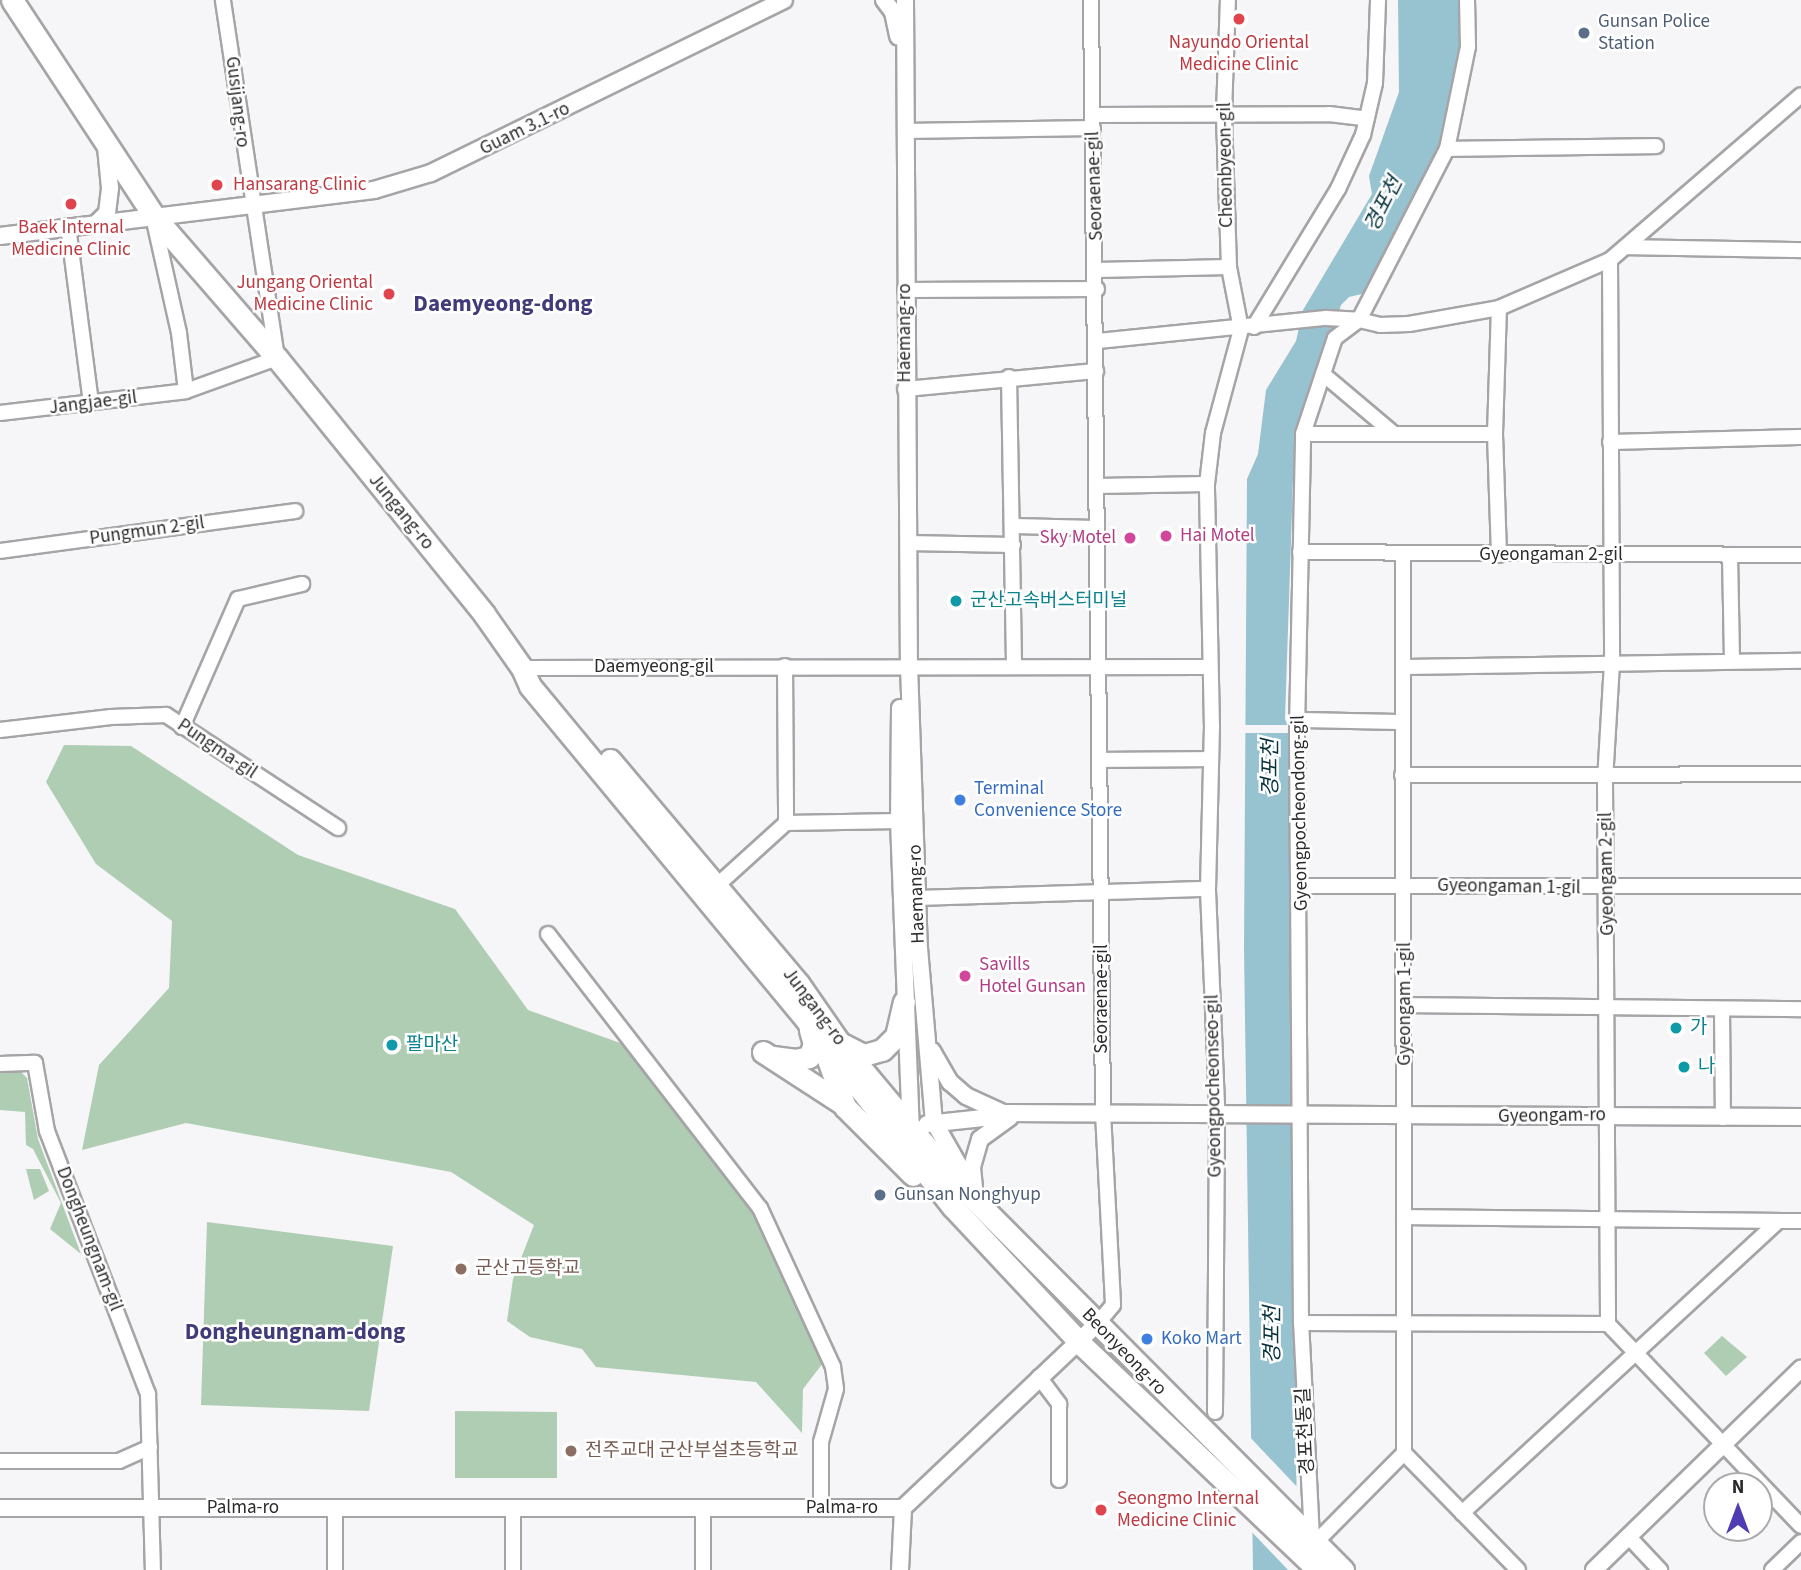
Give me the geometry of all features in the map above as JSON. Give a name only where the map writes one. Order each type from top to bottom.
[{"type":"main road","name":"Jungang-ro","points":[[12,0],[153,215],[277,358],[523,668],[530,686],[711,892],[798,983],[832,1045]]},
{"type":"main road","name":"Jungang-ro","points":[[711,892],[807,1021],[832,1045],[905,1135]]},
{"type":"main road","points":[[845,1107],[832,1045],[864,1055],[882,1050],[896,1036],[904,1002]]},
{"type":"main road","points":[[807,1021],[814,1044],[809,1057],[788,1060],[763,1052],[845,1107],[887,1152],[953,1207]]},
{"type":"main road","name":"Beonyeong-ro","points":[[905,1135],[978,1201],[1311,1547]]},
{"type":"main road","name":"Beonyeong-ro","points":[[905,1135],[953,1207],[1079,1342],[1219,1472],[1343,1570]]},
{"type":"street","name":"Gusijang-ro","points":[[223,0],[250,204]]},
{"type":"street","name":"Guam 3.1-ro","points":[[0,236],[153,215],[374,190],[449,167],[784,0]]},
{"type":"street","points":[[884,0],[893,12],[904,62]]},
{"type":"street","name":"Haemang-ro","points":[[905,0],[905,389],[909,666],[917,898],[934,1122]]},
{"type":"street","name":"Seoraenae-gil","points":[[1091,0],[1098,341],[1096,528],[1101,760],[1103,1113],[1113,1305],[1097,1324]]},
{"type":"street","name":"Cheonbyeon-gil","points":[[1228,0],[1224,113],[1229,267],[1247,328]]},
{"type":"street","points":[[1247,328],[1338,189],[1367,119],[1375,83],[1378,0]]},
{"type":"street","name":"Gyeongpocheondong-gil","points":[[1301,1323],[1303,1118],[1298,720],[1303,434],[1335,338],[1359,320],[1447,149],[1468,47],[1466,0]]},
{"type":"street","points":[[1098,341],[1326,318],[1359,320],[1380,325],[1499,307],[1610,260],[1801,95]]},
{"type":"street","points":[[905,131],[1224,113],[1367,119]]},
{"type":"street","points":[[98,222],[107,213],[110,188],[105,141]]},
{"type":"street","points":[[1447,149],[1657,146]]},
{"type":"street","name":"Jungang-ro","points":[[250,204],[277,358]]},
{"type":"street","name":"Jungang-ro","points":[[153,215],[179,333],[186,391]]},
{"type":"street","points":[[68,226],[91,403]]},
{"type":"street","points":[[1627,247],[1801,250]]},
{"type":"street","name":"Gyeongam 2-gil","points":[[1608,1324],[1609,1007],[1606,774],[1612,663],[1610,260]]},
{"type":"street","points":[[1097,270],[1229,267]]},
{"type":"street","points":[[905,290],[1097,289]]},
{"type":"street","points":[[1373,292],[1380,325]]},
{"type":"street","points":[[1499,307],[1495,434],[1499,555]]},
{"type":"street","name":"Gyeongpocheonseo-gil","points":[[1215,1412],[1217,1111],[1209,889],[1211,759],[1207,484],[1221,403],[1247,328]]},
{"type":"street","name":"Jangjae-gil","points":[[0,414],[186,391],[277,358]]},
{"type":"street","points":[[905,389],[1009,377],[1096,371]]},
{"type":"street","points":[[1323,374],[1393,433]]},
{"type":"street","points":[[1009,377],[1014,526],[1014,667]]},
{"type":"street","points":[[1303,434],[1495,434]]},
{"type":"street","points":[[1610,442],[1801,437]]},
{"type":"street","points":[[1097,486],[1207,484]]},
{"type":"street","name":"Pungmun 2-gil","points":[[0,551],[295,511]]},
{"type":"street","points":[[1014,526],[1096,528]]},
{"type":"street","points":[[908,543],[1013,545]]},
{"type":"street","name":"Gyeongaman 2-gil","points":[[1300,552],[1403,555],[1801,555]]},
{"type":"street","name":"Gyeongam 1-gil","points":[[1403,555],[1405,667],[1402,775],[1406,1005],[1402,1320],[1404,1453]]},
{"type":"street","points":[[1730,555],[1732,661]]},
{"type":"street","points":[[182,727],[238,599],[302,584]]},
{"type":"street","points":[[1405,667],[1801,661]]},
{"type":"street","points":[[711,892],[786,823],[785,666]]},
{"type":"street","points":[[909,666],[1208,667]]},
{"type":"street","name":"Haemang-ro","points":[[905,1135],[899,821],[901,684],[909,666]]},
{"type":"street","name":"Daemyeong-gil","points":[[523,668],[909,666]]},
{"type":"street","name":"Pungma-gil","points":[[0,730],[111,717],[166,715],[338,828]]},
{"type":"street","points":[[1298,720],[1403,722]]},
{"type":"street","points":[[1101,760],[1211,759]]},
{"type":"street","points":[[1402,775],[1801,774]]},
{"type":"street","name":"Haemang-ro","points":[[786,823],[899,821]]},
{"type":"street","name":"Gyeongaman 1-gil","points":[[1301,886],[1801,886]]},
{"type":"street","points":[[917,898],[1209,889]]},
{"type":"street","points":[[548,934],[760,1208],[833,1367],[836,1388],[821,1442],[821,1508]]},
{"type":"street","points":[[1406,1005],[1801,1009]]},
{"type":"street","points":[[1722,1009],[1723,1118]]},
{"type":"street","points":[[926,1035],[937,1066],[958,1089],[983,1106],[1018,1114]]},
{"type":"street","name":"Dongheungnam-gil","points":[[0,1064],[35,1063],[47,1131],[148,1394],[151,1508]]},
{"type":"street","points":[[905,1135],[934,1122],[1018,1114],[1217,1111]]},
{"type":"street","name":"Gyeongam-ro","points":[[1217,1111],[1303,1118],[1609,1115],[1801,1117]]},
{"type":"street","points":[[978,1201],[972,1167],[980,1139],[998,1123],[1018,1114]]},
{"type":"street","points":[[934,1122],[978,1201]]},
{"type":"street","points":[[1404,1217],[1801,1221]]},
{"type":"street","points":[[1462,1513],[1778,1221]]},
{"type":"street","points":[[1301,1323],[1402,1320],[1608,1324],[1801,1526]]},
{"type":"street","name":"경포천동길","points":[[1301,1323],[1311,1547]]},
{"type":"street","name":"Palma-ro","points":[[0,1508],[903,1508],[1097,1324]]},
{"type":"street","points":[[1594,1570],[1720,1444],[1801,1369]]},
{"type":"street","points":[[1039,1377],[1059,1404],[1059,1480]]},
{"type":"street","points":[[0,1461],[119,1461],[149,1447]]},
{"type":"street","points":[[1311,1547],[1404,1453],[1518,1570]]},
{"type":"street","points":[[151,1508],[153,1570]]},
{"type":"street","points":[[335,1508],[335,1570]]},
{"type":"street","points":[[513,1508],[513,1570]]},
{"type":"street","points":[[703,1508],[703,1570]]},
{"type":"street","points":[[900,1570],[903,1508]]},
{"type":"street","points":[[1628,1536],[1660,1570]]},
{"type":"street","points":[[1772,1570],[1801,1542]]},
{"type":"green space","points":[[64,745],[131,746],[298,855],[455,909],[528,1010],[623,1044],[760,1215],[823,1363],[803,1389],[802,1433],[756,1382],[596,1367],[582,1349],[530,1337],[507,1321],[513,1279],[534,1225],[451,1172],[186,1123],[82,1150],[99,1065],[169,988],[172,921],[96,864],[46,782]]},
{"type":"green space","points":[[0,1072],[21,1072],[27,1078],[38,1139],[81,1254],[50,1229],[61,1203],[33,1149],[26,1145],[25,1112],[0,1110]]},
{"type":"green space","points":[[26,1169],[40,1169],[49,1191],[34,1200]]},
{"type":"green space","points":[[207,1222],[393,1246],[369,1411],[201,1405]]},
{"type":"green space","points":[[1722,1336],[1747,1357],[1726,1376],[1704,1353]]},
{"type":"green space","points":[[455,1411],[557,1412],[557,1478],[455,1478]]},
{"type":"water","name":"경포천","points":[[1398,0],[1461,0],[1465,44],[1439,159],[1434,157],[1366,293],[1349,297],[1341,305],[1294,450],[1285,719],[1292,737],[1297,1570],[1253,1570],[1244,949],[1247,479],[1258,454],[1266,390],[1296,341],[1303,310],[1372,194],[1369,176],[1399,92]]},
{"type":"pier","points":[[1244,725],[1289,725],[1289,733],[1244,733]]},
{"type":"pier","points":[[1247,1434],[1300,1490],[1300,1570],[1288,1570],[1249,1529]]},
{"type":"place","name":"Nayundo Oriental Medicine Clinic","points":[[1239,19]]},
{"type":"place","name":"Gunsan Police Station","points":[[1584,33]]},
{"type":"place","name":"Hansarang Clinic","points":[[217,185]]},
{"type":"place","name":"Baek Internal Medicine Clinic","points":[[71,204]]},
{"type":"place","name":"Jungang Oriental Medicine Clinic","points":[[389,294]]},
{"type":"place","name":"Hai Motel","points":[[1166,536]]},
{"type":"place","name":"Sky Motel","points":[[1130,538]]},
{"type":"place","name":"군산고속버스터미널","points":[[956,601]]},
{"type":"place","name":"Terminal Convenience Store","points":[[960,800]]},
{"type":"place","name":"Savills Hotel Gunsan","points":[[965,976]]},
{"type":"place","name":"가","points":[[1676,1028]]},
{"type":"place","name":"팔마산","points":[[392,1045]]},
{"type":"place","name":"나","points":[[1684,1067]]},
{"type":"place","name":"Gunsan Nonghyup","points":[[880,1195]]},
{"type":"place","name":"군산고등학교","points":[[461,1269]]},
{"type":"place","name":"Koko Mart","points":[[1147,1339]]},
{"type":"place","name":"전주교대 군산부설초등학교","points":[[571,1451]]},
{"type":"place","name":"Seongmo Internal Medicine Clinic","points":[[1101,1510]]},
{"type":"district","name":"Daemyeong-dong","points":[[503,304]]},
{"type":"district","name":"Dongheungnam-dong","points":[[295,1332]]}]
